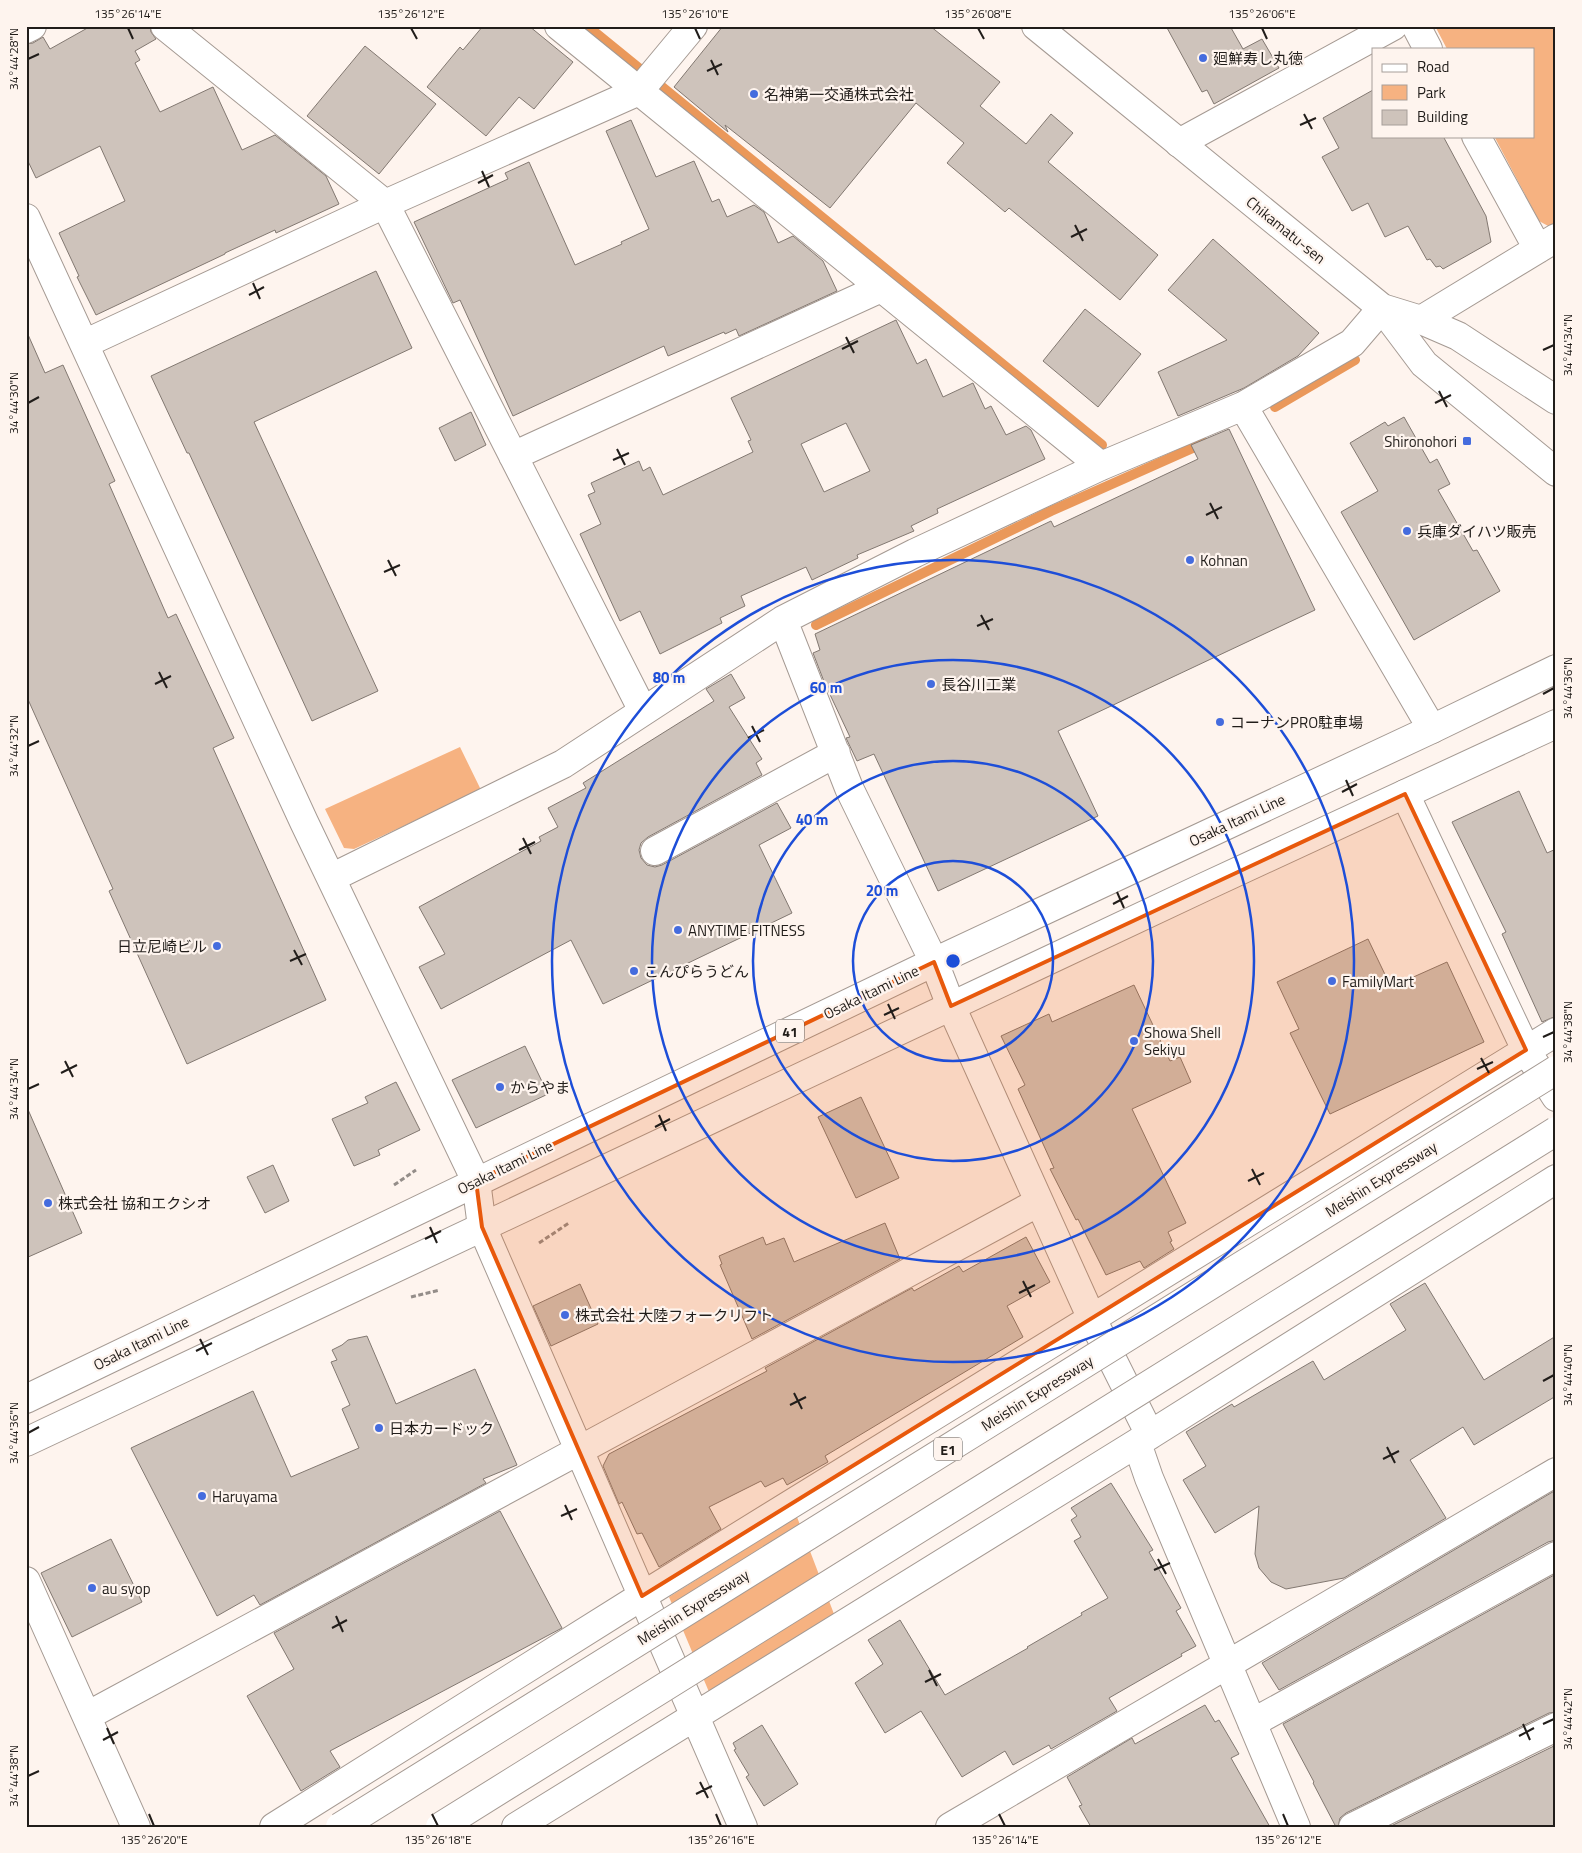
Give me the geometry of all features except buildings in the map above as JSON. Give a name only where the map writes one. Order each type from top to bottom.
[{"type":"main road","points":[[26,29],[32,26]]},
{"type":"main road","points":[[165,26],[385,204],[643,711]]},
{"type":"main road","points":[[559,26],[1101,466]]},
{"type":"main road","points":[[84,344],[385,204],[639,91],[693,26]]},
{"type":"main road","name":"Chikamatu-sen","points":[[1036,26],[1382,308],[1421,320],[1458,336],[1556,400]]},
{"type":"main road","points":[[1179,143],[1393,26]]},
{"type":"main road","points":[[1416,26],[1427,48]]},
{"type":"main road","points":[[1421,320],[1541,240],[1477,138]]},
{"type":"main road","points":[[26,218],[331,878],[476,1181],[482,1227],[744,1827]]},
{"type":"main road","points":[[513,456],[881,288]]},
{"type":"main road","points":[[331,878],[563,764],[783,620],[915,553],[1101,466],[1243,406],[1352,343],[1382,308],[1424,364],[1556,472]]},
{"type":"main road","points":[[1243,406],[1432,729]]},
{"type":"main road","points":[[783,620],[864,821],[934,962],[951,1006],[1144,1439],[1149,1478],[1296,1827]]},
{"type":"main road","name":"Osaka Itami Line","points":[[26,1399],[934,962],[1556,669]]},
{"type":"main road","points":[[26,1442],[951,1006],[1556,724]]},
{"type":"main road","points":[[655,851],[836,753]]},
{"type":"main road","points":[[1405,794],[1526,1050],[1556,1097]]},
{"type":"main road","points":[[274,1827],[642,1596],[1556,1032]]},
{"type":"main road","name":"Meishin Expressway","points":[[340,1827],[1556,1070]]},
{"type":"main road","points":[[440,1827],[1556,1131]]},
{"type":"main road","points":[[516,1827],[1144,1439],[1556,1179]]},
{"type":"main road","points":[[87,1716],[1039,1202]]},
{"type":"main road","points":[[950,1827],[1556,1472]]},
{"type":"main road","points":[[1252,1723],[1556,1556]]},
{"type":"main road","points":[[26,1580],[136,1827]]},
{"type":"main road","points":[[1353,1827],[1556,1727]]},
{"type":"highlighted area","points":[[1405,794],[1526,1050],[642,1596],[482,1227],[476,1181],[934,962],[951,1006]]},
{"type":"green space","points":[[1435,26],[1556,26],[1556,223],[1550,227],[1539,221],[1495,138],[1534,138],[1534,48],[1446,48]]},
{"type":"green space","points":[[460,747],[481,790],[354,849],[344,848],[325,809]]},
{"type":"green space","points":[[797,1517],[834,1614],[709,1692],[669,1597]]},
{"type":"waterway","points":[[587,26],[1102,445]]},
{"type":"waterway","points":[[1275,407],[1355,360]]},
{"type":"waterway","points":[[816,625],[1051,511],[1204,443]]},
{"type":"place","name":"廻鮮寿し丸徳","points":[[1203,58]]},
{"type":"place","name":"名神第一交通株式会社","points":[[754,94]]},
{"type":"place","name":"Shironohori","points":[[1467,441]]},
{"type":"place","name":"兵庫ダイハツ販売","points":[[1407,531]]},
{"type":"place","name":"Kohnan","points":[[1190,560]]},
{"type":"place","name":"長谷川工業","points":[[931,684]]},
{"type":"place","name":"コーナンPRO駐車場","points":[[1220,722]]},
{"type":"place","name":"ANYTIME FITNESS","points":[[678,930]]},
{"type":"place","name":"日立尼崎ビル","points":[[217,946]]},
{"type":"place","name":"こんぴらうどん","points":[[634,971]]},
{"type":"place","name":"FamilyMart","points":[[1332,981]]},
{"type":"place","name":"Showa Shell Sekiyu","points":[[1134,1041]]},
{"type":"place","name":"からやま","points":[[500,1087]]},
{"type":"place","name":"株式会社 協和エクシオ","points":[[48,1203]]},
{"type":"place","name":"株式会社 大陸フォークリフト","points":[[565,1315]]},
{"type":"place","name":"日本カードック","points":[[379,1428]]},
{"type":"place","name":"Haruyama","points":[[202,1496]]},
{"type":"place","name":"au syop","points":[[92,1588]]}]
